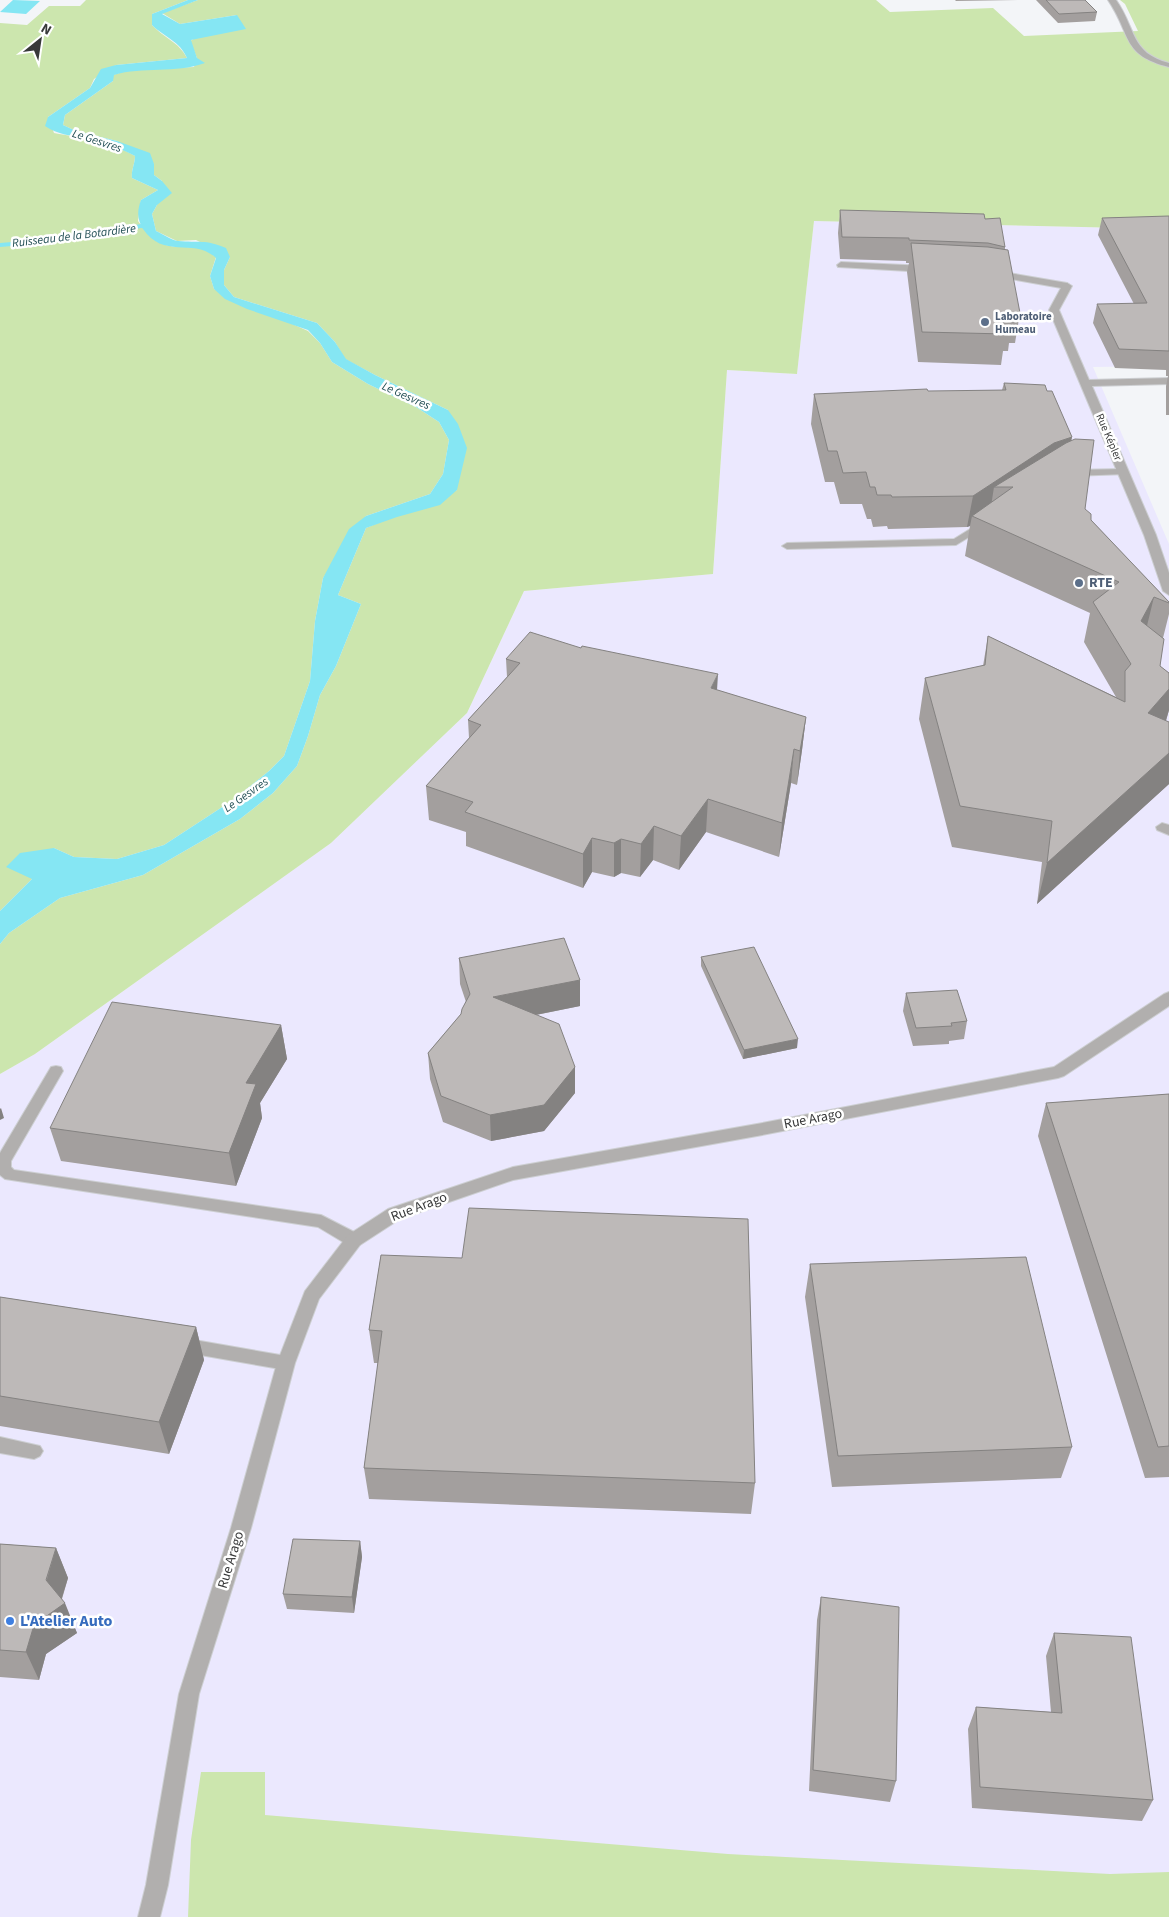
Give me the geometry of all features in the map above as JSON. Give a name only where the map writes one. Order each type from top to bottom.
[{"type":"street","points":[[1112,0],[1122,13],[1139,53],[1152,61],[1169,65]]},
{"type":"street","name":"Rue Képler","points":[[1067,286],[1054,310],[1150,535],[1169,591]]},
{"type":"street","points":[[1085,383],[1169,381]]},
{"type":"street","name":"Rue Arago","points":[[149,1917],[157,1885],[188,1694],[241,1528],[286,1363],[311,1296],[354,1240],[394,1214],[513,1174],[757,1130],[1058,1072],[1169,998]]},
{"type":"lane","points":[[841,266],[936,270]]},
{"type":"lane","points":[[984,271],[1067,286]]},
{"type":"lane","points":[[1060,476],[1066,473],[1124,472]]},
{"type":"lane","points":[[787,546],[956,542],[992,517]]},
{"type":"lane","points":[[56,1072],[3,1161],[3,1169],[10,1175],[321,1221],[354,1240]]},
{"type":"lane","points":[[167,1342],[286,1363]]},
{"type":"lane","points":[[0,1445],[34,1451]]},
{"type":"shaded area","points":[[814,221],[1169,229],[1169,366],[1093,367],[1169,544],[1169,1917],[0,1917],[0,1074],[35,1054],[331,843],[467,713],[524,591],[713,574],[727,370],[797,374]]},
{"type":"green space","points":[[86,0],[188,0],[152,14],[152,25],[176,44],[187,58],[116,65],[94,79],[90,88],[48,117],[54,133],[106,144],[135,156],[132,178],[158,190],[141,200],[138,221],[149,234],[159,242],[169,246],[197,248],[216,257],[210,276],[214,289],[308,331],[320,343],[332,362],[368,384],[416,407],[439,422],[449,440],[443,474],[430,494],[366,516],[323,578],[315,621],[310,681],[284,756],[269,771],[233,800],[164,845],[117,859],[74,857],[54,848],[32,879],[0,911],[0,23],[27,25],[49,6],[80,6]]},
{"type":"green space","points":[[198,0],[876,0],[890,12],[993,8],[1024,36],[1138,31],[1125,4],[1120,0],[1169,0],[1169,229],[814,221],[797,374],[727,370],[713,574],[524,591],[467,713],[331,843],[35,1054],[0,1074],[0,944],[9,933],[60,898],[143,875],[240,819],[273,793],[297,766],[320,695],[336,666],[361,604],[338,595],[366,528],[457,490],[448,410],[345,359],[335,342],[317,323],[234,297],[224,285],[224,270],[230,257],[196,240],[177,241],[156,231],[152,214],[157,205],[162,181],[154,175],[154,164],[117,141],[76,131],[63,125],[65,115],[113,81],[113,75],[129,70],[194,67],[197,58],[190,41],[237,15],[180,24],[162,13]]},
{"type":"green space","points":[[201,1772],[265,1772],[265,1815],[728,1854],[1110,1874],[1169,1872],[1169,1917],[188,1917],[191,1840]]},
{"type":"water","points":[[13,0],[40,1],[26,14],[0,12]]},
{"type":"water","name":"Le Gesvres","points":[[188,0],[198,0],[162,14],[180,24],[237,15],[246,29],[191,40],[197,58],[205,63],[182,68],[125,72],[114,75],[113,81],[65,115],[63,125],[76,131],[117,141],[150,153],[154,164],[154,175],[172,193],[157,205],[152,214],[156,231],[175,240],[207,242],[226,248],[230,257],[224,270],[224,285],[234,297],[317,323],[335,342],[346,359],[448,410],[458,424],[467,448],[457,490],[440,505],[366,528],[338,595],[361,604],[336,666],[320,695],[297,766],[273,793],[240,819],[143,875],[60,898],[9,933],[0,944],[0,911],[32,879],[6,867],[20,853],[54,848],[74,857],[117,859],[164,845],[233,800],[269,771],[284,756],[310,681],[315,621],[323,578],[349,529],[366,516],[430,494],[443,474],[449,440],[439,422],[416,407],[368,384],[332,362],[320,343],[308,330],[247,309],[225,299],[214,289],[210,276],[216,258],[207,252],[160,244],[151,238],[141,225],[138,215],[139,208],[141,200],[158,190],[132,178],[135,156],[105,144],[60,133],[45,126],[48,117],[90,88],[101,69],[116,65],[187,58],[176,43],[152,25],[152,14]]},
{"type":"building","points":[[1046,0],[1085,0],[1097,12],[1059,14]]},
{"type":"building","points":[[840,210],[984,214],[985,219],[1000,218],[1005,247],[988,243],[909,240],[909,238],[842,237]]},
{"type":"building","points":[[1169,216],[1169,351],[1119,349],[1097,304],[1147,303],[1102,218]]},
{"type":"building","points":[[911,243],[988,247],[1008,250],[1020,313],[1012,313],[1013,321],[1003,321],[1006,334],[922,332]]},
{"type":"building","points":[[1004,383],[1045,385],[1047,391],[1052,391],[1072,437],[1054,443],[973,496],[892,497],[891,495],[877,495],[875,487],[870,487],[866,472],[843,473],[837,451],[828,451],[814,394],[927,389],[928,391],[1006,390]]},
{"type":"building","points":[[1075,439],[1094,440],[1085,509],[1091,514],[1091,520],[1169,602],[1154,597],[1141,621],[1164,639],[1160,666],[1169,673],[1169,689],[1148,713],[1169,722],[1169,753],[1047,863],[1052,821],[960,806],[925,678],[985,665],[988,636],[1125,702],[1125,671],[1131,664],[1093,602],[1119,582],[972,516],[1013,487],[994,487]]},
{"type":"building","points":[[530,632],[581,648],[582,646],[718,674],[711,688],[806,717],[800,751],[794,749],[782,823],[708,799],[681,836],[654,826],[641,844],[621,839],[614,843],[592,838],[583,854],[465,812],[473,802],[426,786],[481,725],[468,720],[520,663],[506,659]]},
{"type":"building","points":[[564,938],[580,980],[493,997],[559,1024],[575,1067],[544,1105],[490,1115],[441,1096],[428,1053],[461,1014],[470,994],[459,958]]},
{"type":"building","points":[[754,947],[798,1039],[744,1050],[701,957]]},
{"type":"building","points":[[957,990],[967,1021],[951,1023],[952,1026],[916,1028],[906,993]]},
{"type":"building","points":[[112,1002],[281,1025],[246,1083],[256,1084],[229,1153],[50,1128]]},
{"type":"building","points":[[1169,1094],[1169,1446],[1158,1447],[1046,1103]]},
{"type":"building","points":[[469,1208],[748,1219],[755,1483],[364,1468],[382,1331],[369,1330],[381,1255],[462,1258]]},
{"type":"building","points":[[1026,1257],[1072,1447],[838,1456],[810,1264]]},
{"type":"building","points":[[0,1297],[196,1327],[159,1422],[0,1396]]},
{"type":"building","points":[[293,1539],[360,1541],[352,1597],[283,1594]]},
{"type":"building","points":[[0,1544],[56,1548],[46,1580],[65,1603],[34,1625],[26,1652],[0,1650]]},
{"type":"building","points":[[821,1597],[899,1607],[896,1781],[813,1770]]},
{"type":"building","points":[[1054,1633],[1131,1637],[1153,1800],[980,1787],[976,1707],[1062,1713]]},
{"type":"waterway","name":"Ruisseau de la Botardière","points":[[0,245],[71,239],[141,226],[147,227]]},
{"type":"place","name":"Laboratoire Humeau","points":[[985,322]]},
{"type":"place","name":"RTE","points":[[1079,583]]},
{"type":"place","name":"L'Atelier Auto","points":[[10,1621]]}]
